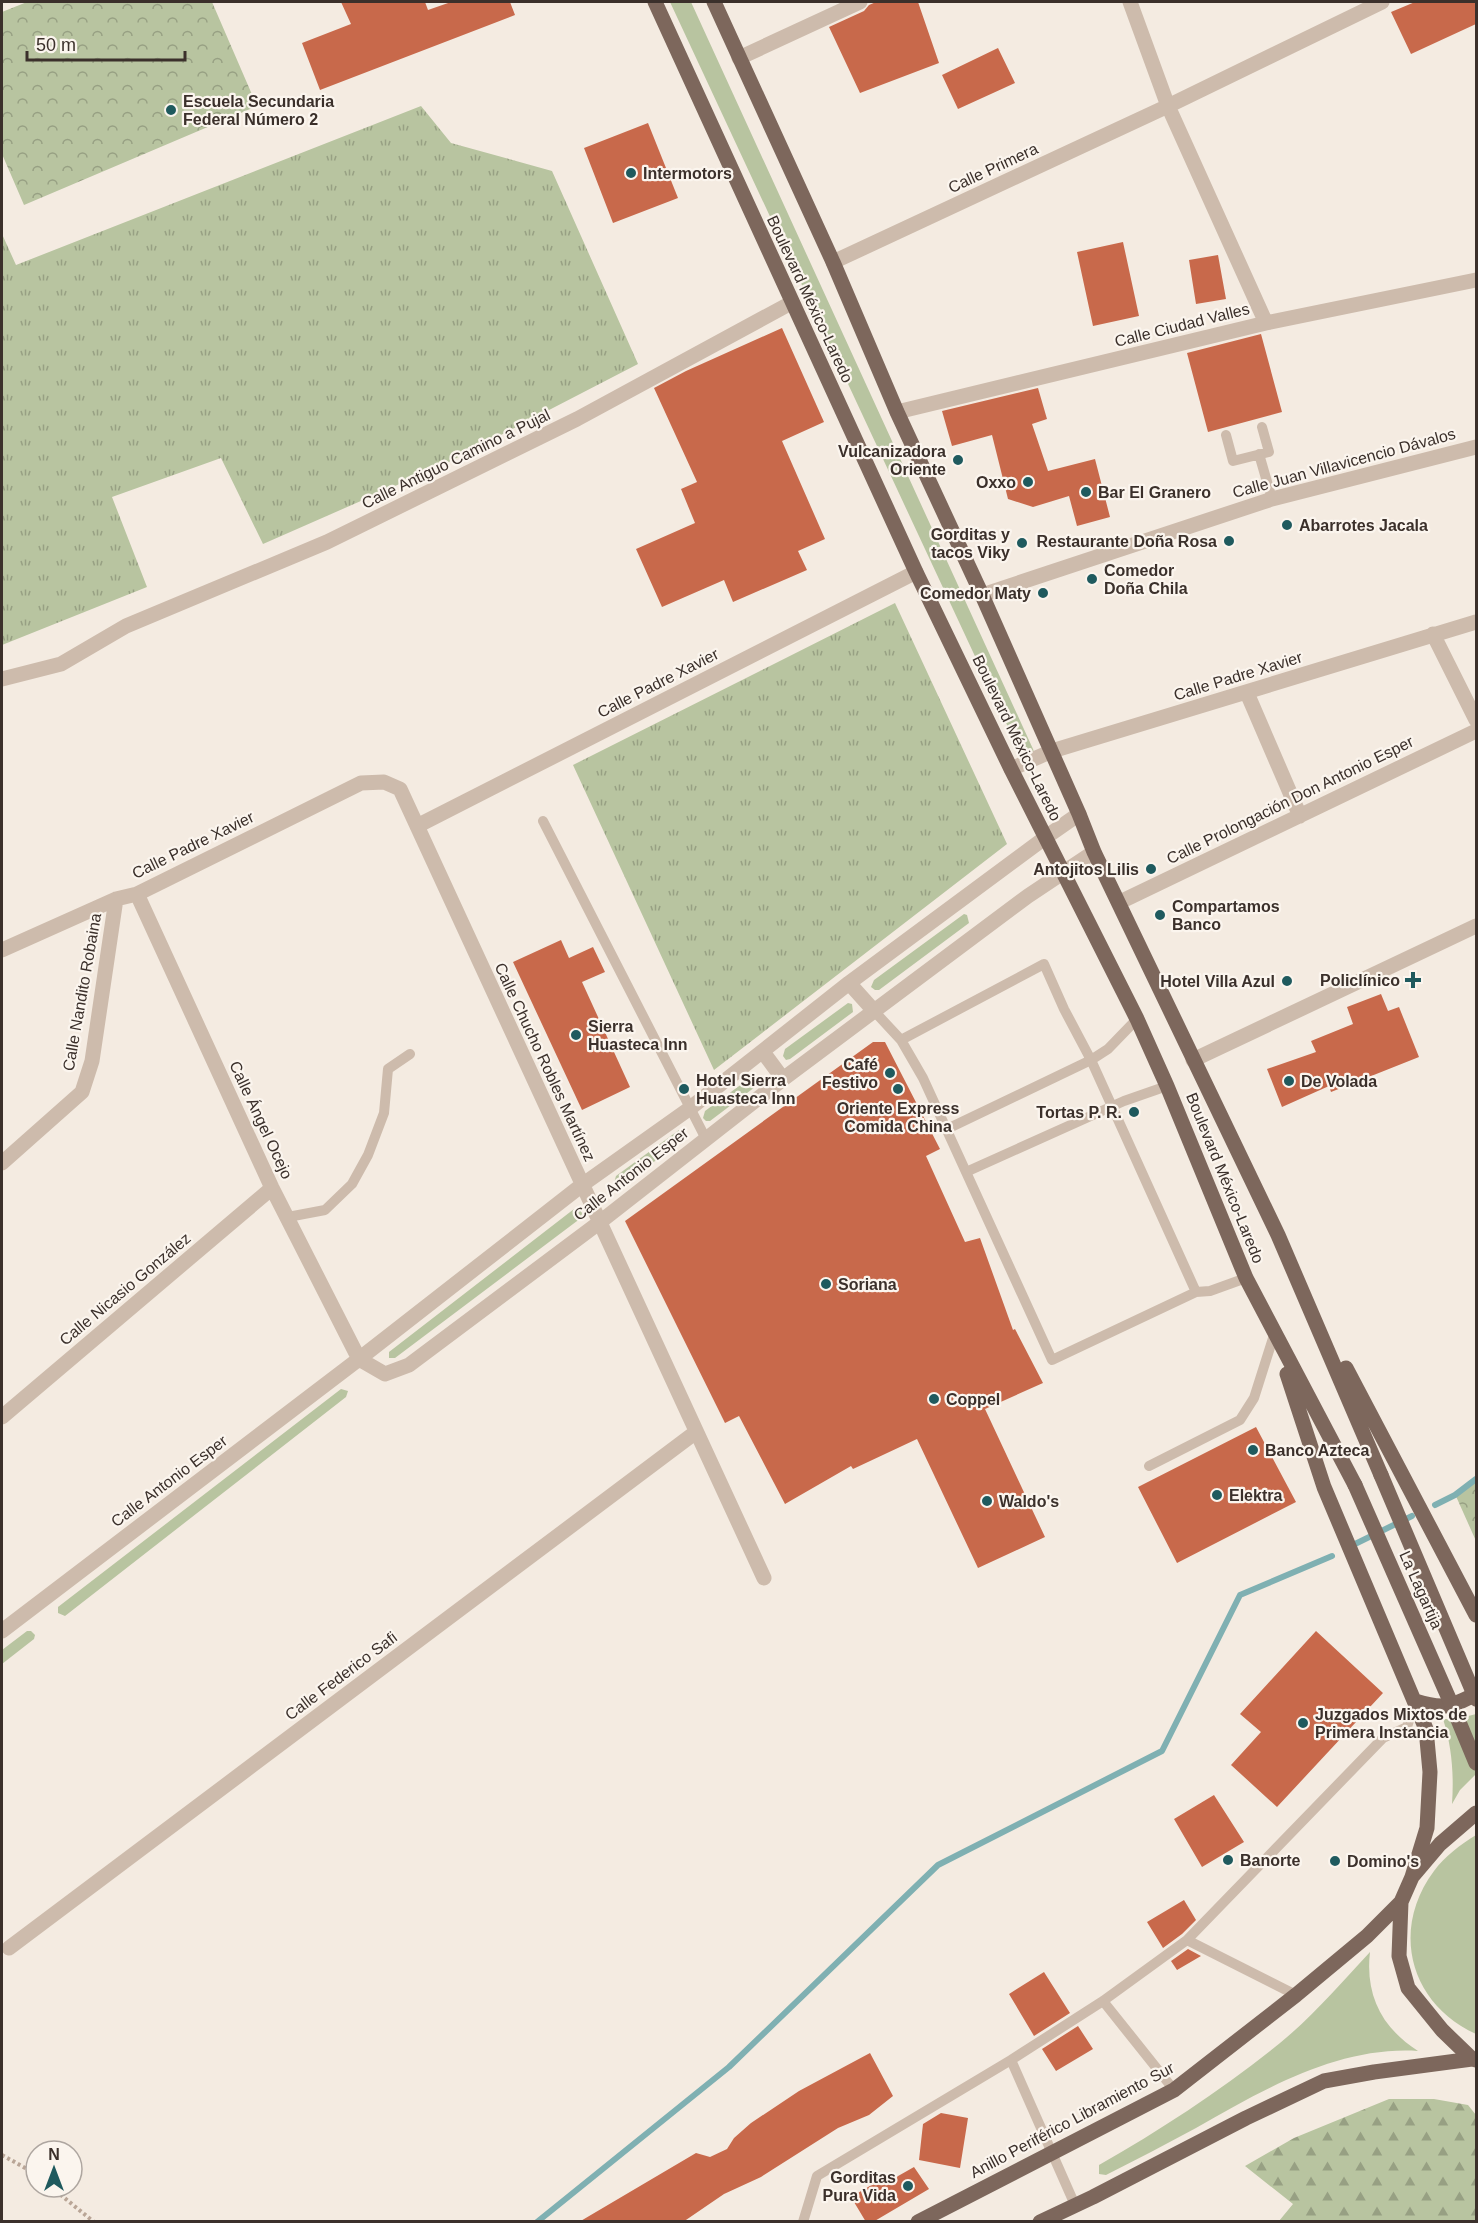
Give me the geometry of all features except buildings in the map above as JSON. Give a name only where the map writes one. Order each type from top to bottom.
[{"type":"main road","name":"Boulevard México-Laredo","points":[[655,2],[916,572],[1011,769],[1137,1019],[1246,1278],[1354,1485]]},
{"type":"main road","name":"Boulevard México-Laredo","points":[[714,2],[833,262],[897,412],[1052,751],[1094,852],[1278,1235],[1381,1475]]},
{"type":"main road","points":[[1278,1235],[1476,1615]]},
{"type":"main road","points":[[1274,1335],[1324,1487],[1426,1729],[1430,1772],[1427,1828],[1412,1877]]},
{"type":"main road","name":"La Lagartija","points":[[1381,1475],[1476,1700]]},
{"type":"main road","name":"La Lagartija","points":[[1354,1485],[1476,1763]]},
{"type":"main road","points":[[1415,1701],[1437,1708],[1457,1704],[1476,1694]]},
{"type":"main road","name":"Anillo Periférico Libramiento Sur","points":[[918,2222],[1174,2090],[1296,1995],[1367,1936],[1401,1902],[1412,1877],[1440,1844],[1476,1813]]},
{"type":"main road","name":"Anillo Periférico Libramiento Sur","points":[[1401,1902],[1399,1956],[1408,1988],[1442,2030],[1474,2060]]},
{"type":"main road","name":"Anillo Periférico Libramiento Sur","points":[[1040,2222],[1324,2081],[1374,2072],[1474,2060]]},
{"type":"street","points":[[739,58],[860,2]]},
{"type":"street","points":[[1130,2],[1168,106],[1266,323]]},
{"type":"street","name":"Calle Primera","points":[[833,262],[1168,106],[1382,2]]},
{"type":"street","name":"Calle Ciudad Valles","points":[[897,412],[1266,323],[1476,280]]},
{"type":"street","name":"Calle Antiguo Camino a Pujal","points":[[2,679],[61,664],[126,626],[338,537],[577,419],[791,303]]},
{"type":"street","name":"Calle Juan Villavicencio Dávalos","points":[[982,595],[1272,499],[1476,447]]},
{"type":"street","name":"Calle Padre Xavier","points":[[417,826],[916,572]]},
{"type":"street","name":"Calle Padre Xavier","points":[[1011,769],[1052,751],[1476,622]]},
{"type":"street","points":[[1433,634],[1476,720]]},
{"type":"street","points":[[1247,693],[1300,816]]},
{"type":"street","name":"Calle Prolongación Don Antonio Esper","points":[[1120,902],[1476,731]]},
{"type":"street","name":"Calle Padre Xavier","points":[[2,950],[116,899],[137,894],[361,783],[384,782],[400,789]]},
{"type":"street","name":"Calle Chucho Robles Martínez","points":[[400,789],[764,1578]]},
{"type":"street","name":"Calle Antonio Esper","points":[[2,1631],[359,1359],[582,1185],[689,1109],[849,983],[1079,814]]},
{"type":"street","name":"Calle Antonio Esper","points":[[359,1359],[385,1374],[409,1365],[600,1222],[783,1079],[1028,896],[1094,852]]},
{"type":"street","name":"Calle Ángel Ocejo","points":[[137,894],[272,1188],[359,1359]]},
{"type":"street","name":"Calle Nandito Robaina","points":[[2,1164],[82,1092],[92,1061],[116,899]]},
{"type":"street","points":[[1193,1060],[1476,926]]},
{"type":"street","points":[[849,983],[875,1012]]},
{"type":"street","points":[[763,1052],[783,1079]]},
{"type":"street","name":"Calle Nicasio González","points":[[2,1417],[272,1188]]},
{"type":"street","name":"Calle Federico Safi","points":[[9,1948],[696,1432]]},
{"type":"lane","points":[[1226,435],[1233,461],[1269,452],[1262,427]]},
{"type":"lane","points":[[1259,454],[1272,499]]},
{"type":"lane","points":[[543,821],[706,1139]]},
{"type":"lane","points":[[901,1040],[1044,964],[1064,1009],[1091,1060],[1196,1292]]},
{"type":"lane","points":[[875,1012],[901,1040],[924,1078],[1052,1360],[1196,1292],[1210,1291],[1246,1278]]},
{"type":"lane","points":[[947,1129],[1091,1060],[1108,1049],[1137,1019]]},
{"type":"lane","points":[[288,1217],[326,1210],[352,1184],[368,1155],[384,1113],[388,1069],[410,1054]]},
{"type":"lane","points":[[966,1172],[1112,1106],[1167,1086]]},
{"type":"lane","points":[[1149,1466],[1240,1420],[1254,1398],[1274,1335]]},
{"type":"lane","points":[[803,2222],[817,2176],[1011,2060],[1103,2001],[1187,1940],[1383,1738],[1407,1727],[1415,1701]]},
{"type":"lane","points":[[1187,1940],[1296,1995]]},
{"type":"lane","points":[[1103,2001],[1174,2090]]},
{"type":"lane","points":[[1011,2060],[1050,2153],[1075,2205]]},
{"type":"path","points":[[2,2155],[24,2166]]},
{"type":"path","points":[[66,2199],[94,2222]]},
{"type":"green space","points":[[27,2],[212,2],[257,106],[24,205],[2,154],[2,12]]},
{"type":"green space","points":[[670,2],[691,2],[1033,749],[1034,752],[1026,758],[1021,755]]},
{"type":"green space","points":[[421,106],[451,143],[552,171],[638,364],[445,464],[263,544],[221,458],[112,497],[147,587],[2,645],[2,234],[16,265]]},
{"type":"green space","points":[[895,603],[1007,844],[714,1070],[573,765]]},
{"type":"green space","points":[[964,914],[967,915],[969,923],[879,990],[871,987],[874,980]]},
{"type":"green space","points":[[848,1003],[852,1004],[853,1012],[786,1060],[783,1056],[785,1049]]},
{"type":"green space","points":[[750,1078],[754,1079],[757,1084],[755,1087],[710,1121],[703,1118],[705,1111]]},
{"type":"green space","points":[[679,1130],[684,1131],[685,1139],[617,1187],[614,1183],[616,1176]]},
{"type":"green space","points":[[574,1209],[579,1209],[582,1213],[581,1218],[395,1358],[389,1358],[389,1352]]},
{"type":"green space","points":[[341,1389],[348,1391],[346,1397],[65,1616],[58,1613],[58,1607]]},
{"type":"green space","points":[[1476,1480],[1476,1541],[1455,1494]]},
{"type":"green space","points":[[27,1631],[35,1635],[34,1639],[2,1664],[2,1650]]},
{"type":"green space","points":[[1476,1714],[1476,1774],[1460,1790],[1452,1804],[1452,1761],[1443,1719],[1457,1719]]},
{"type":"green space","points":[[1476,1835],[1476,2034],[1453,2021],[1435,2004],[1422,1985],[1414,1963],[1411,1941],[1413,1917],[1420,1894],[1434,1871],[1453,1851]]},
{"type":"green space","points":[[1370,1952],[1370,1982],[1379,2009],[1395,2032],[1418,2051],[1388,2051],[1359,2056],[1302,2073],[1248,2099],[1106,2175],[1099,2174],[1099,2165],[1192,2108],[1280,2043],[1315,2011]]},
{"type":"green space","points":[[1389,2099],[1434,2099],[1468,2105],[1476,2115],[1476,2221],[1279,2221],[1293,2204],[1245,2166],[1294,2138]]},
{"type":"waterway","points":[[1435,1505],[1455,1495],[1476,1479]]},
{"type":"waterway","points":[[1355,1544],[1412,1516]]},
{"type":"waterway","points":[[537,2222],[729,2067],[938,1865],[1162,1751],[1240,1595],[1332,1556]]},
{"type":"place","name":"Escuela Secundaria Federal Número 2","points":[[171,110]]},
{"type":"place","name":"Intermotors","points":[[631,173]]},
{"type":"place","name":"Vulcanizadora Oriente","points":[[958,460]]},
{"type":"place","name":"Oxxo","points":[[1028,482]]},
{"type":"place","name":"Bar El Granero","points":[[1086,492]]},
{"type":"place","name":"Abarrotes Jacala","points":[[1287,525]]},
{"type":"place","name":"Restaurante Doña Rosa","points":[[1229,541]]},
{"type":"place","name":"Gorditas y tacos Viky","points":[[1022,543]]},
{"type":"place","name":"Comedor Doña Chila","points":[[1092,579]]},
{"type":"place","name":"Comedor Maty","points":[[1043,593]]},
{"type":"place","name":"Antojitos Lilis","points":[[1151,869]]},
{"type":"place","name":"Compartamos Banco","points":[[1160,915]]},
{"type":"place","name":"Policlínico","points":[[1413,980]]},
{"type":"place","name":"Hotel Villa Azul","points":[[1287,981]]},
{"type":"place","name":"Sierra Huasteca Inn","points":[[576,1035]]},
{"type":"place","name":"Café Festivo","points":[[890,1073]]},
{"type":"place","name":"De Volada","points":[[1289,1081]]},
{"type":"place","name":"Hotel Sierra Huasteca Inn","points":[[684,1089]]},
{"type":"place","name":"Oriente Express Comida China","points":[[898,1089]]},
{"type":"place","name":"Tortas P. R.","points":[[1134,1112]]},
{"type":"place","name":"Soriana","points":[[826,1284]]},
{"type":"place","name":"Coppel","points":[[934,1399]]},
{"type":"place","name":"Banco Azteca","points":[[1253,1450]]},
{"type":"place","name":"Elektra","points":[[1217,1495]]},
{"type":"place","name":"Waldo's","points":[[987,1501]]},
{"type":"place","name":"Juzgados Mixtos de Primera Instancia","points":[[1303,1723]]},
{"type":"place","name":"Banorte","points":[[1228,1860]]},
{"type":"place","name":"Domino's","points":[[1335,1861]]},
{"type":"place","name":"Gorditas Pura Vida","points":[[908,2186]]}]
